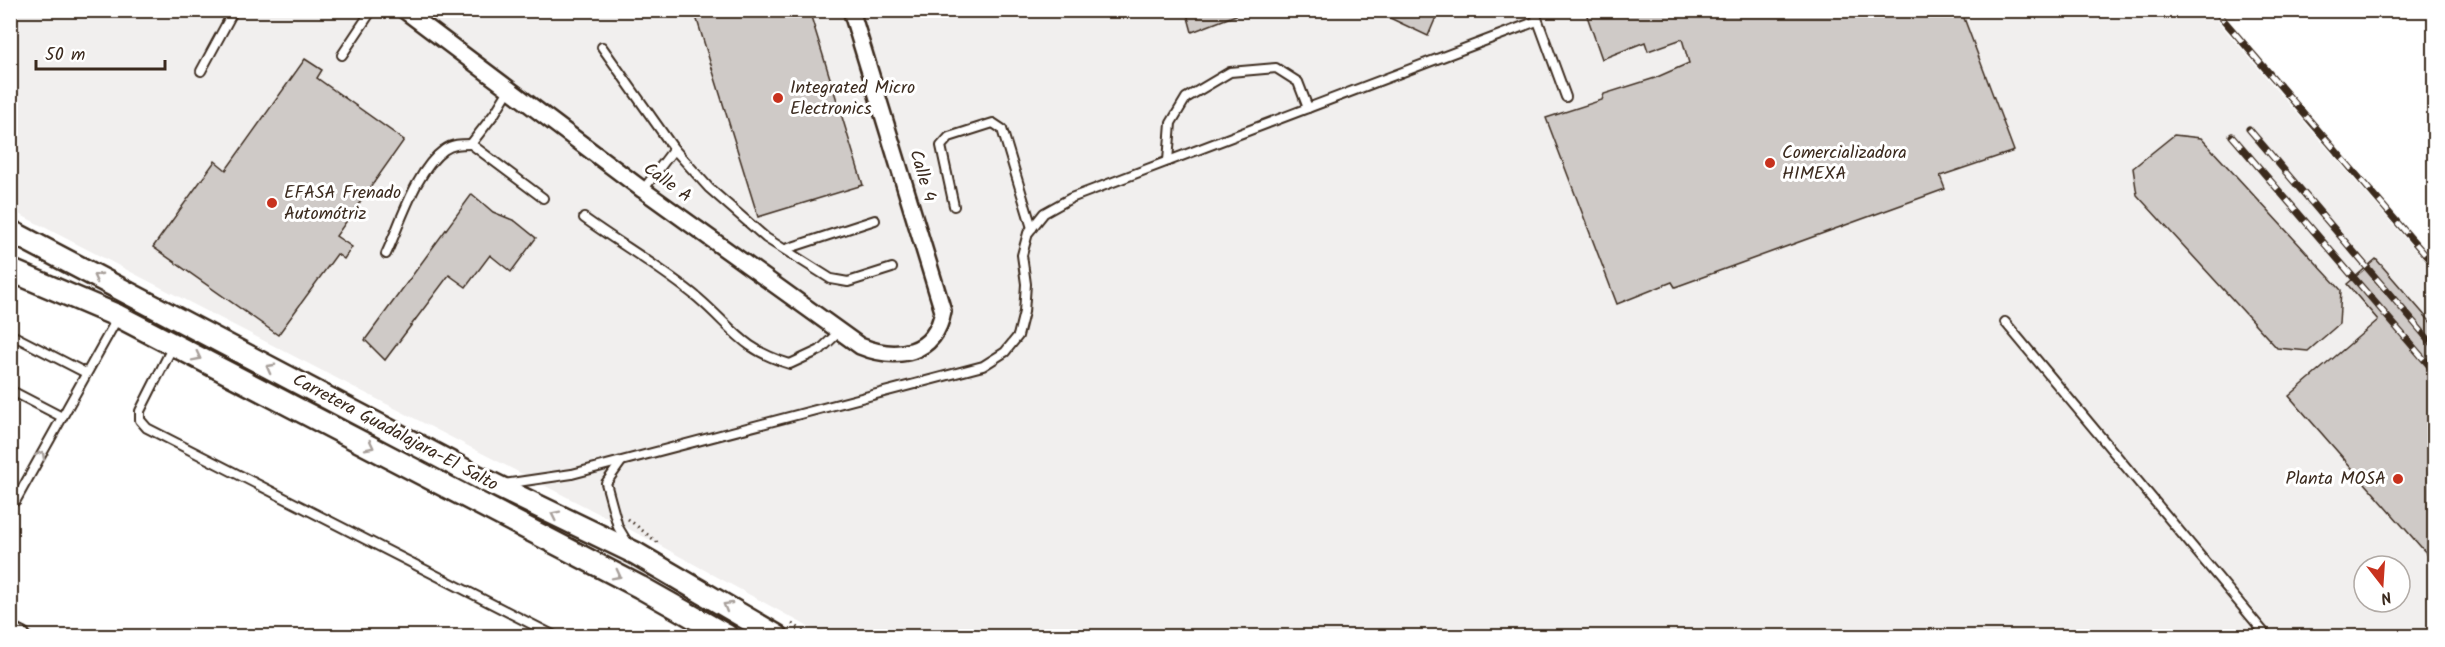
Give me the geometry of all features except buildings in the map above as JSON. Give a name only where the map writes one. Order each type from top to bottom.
[{"type":"main road","name":"Carretera Guadalajara-El Salto","points":[[10,231],[494,485],[635,554],[777,636]]},
{"type":"main road","name":"Carretera Guadalajara-El Salto","points":[[10,270],[118,316],[640,587],[727,636]]},
{"type":"street","name":"Calle A","points":[[404,10],[643,190],[860,346],[875,352],[890,354],[921,347]]},
{"type":"street","name":"Calle 4","points":[[851,10],[943,311],[940,325],[931,339],[921,347]]},
{"type":"street","points":[[10,630],[22,636]]},
{"type":"lane","points":[[201,71],[234,10]]},
{"type":"lane","points":[[342,55],[372,10]]},
{"type":"lane","points":[[1534,10],[1566,97]]},
{"type":"lane","points":[[494,485],[572,474],[983,366],[1005,352],[1018,336],[1024,312],[1026,284],[1022,255],[1028,233],[1044,213],[1071,198],[1537,21]]},
{"type":"lane","points":[[602,47],[674,148],[709,188],[766,238],[831,279],[848,282],[892,268]]},
{"type":"lane","points":[[1168,161],[1171,123],[1186,98],[1230,72],[1276,68],[1298,82],[1308,108]]},
{"type":"lane","points":[[471,144],[509,90]]},
{"type":"lane","points":[[954,206],[941,146],[949,137],[993,123],[1002,129],[1032,228]]},
{"type":"lane","points":[[386,254],[425,168],[445,149],[455,144],[471,144],[543,198]]},
{"type":"lane","points":[[643,190],[674,148]]},
{"type":"lane","points":[[584,218],[697,298],[743,343],[766,357],[790,364],[820,350],[840,332]]},
{"type":"lane","points":[[786,249],[875,220]]},
{"type":"lane","points":[[10,504],[16,500],[118,316]]},
{"type":"lane","points":[[2005,322],[2266,636]]},
{"type":"lane","points":[[10,334],[87,373]]},
{"type":"lane","points":[[174,345],[140,411],[140,420],[147,428],[555,636]]},
{"type":"lane","points":[[10,390],[62,417]]},
{"type":"lane","points":[[621,462],[606,483],[618,527],[635,554]]},
{"type":"shaded area","points":[[10,11],[2209,11],[2434,272],[2434,636],[825,636],[650,540],[11,210]]},
{"type":"railway","points":[[2215,10],[2434,265]]},
{"type":"railway","points":[[2249,129],[2434,346]]},
{"type":"railway","points":[[2232,136],[2434,371]]},
{"type":"place","name":"Integrated Micro Electronics","points":[[778,98]]},
{"type":"place","name":"Comercializadora HIMEXA","points":[[1770,163]]},
{"type":"place","name":"EFASA Frenado Automótriz","points":[[272,203]]},
{"type":"place","name":"Planta MOSA","points":[[2398,479]]}]
